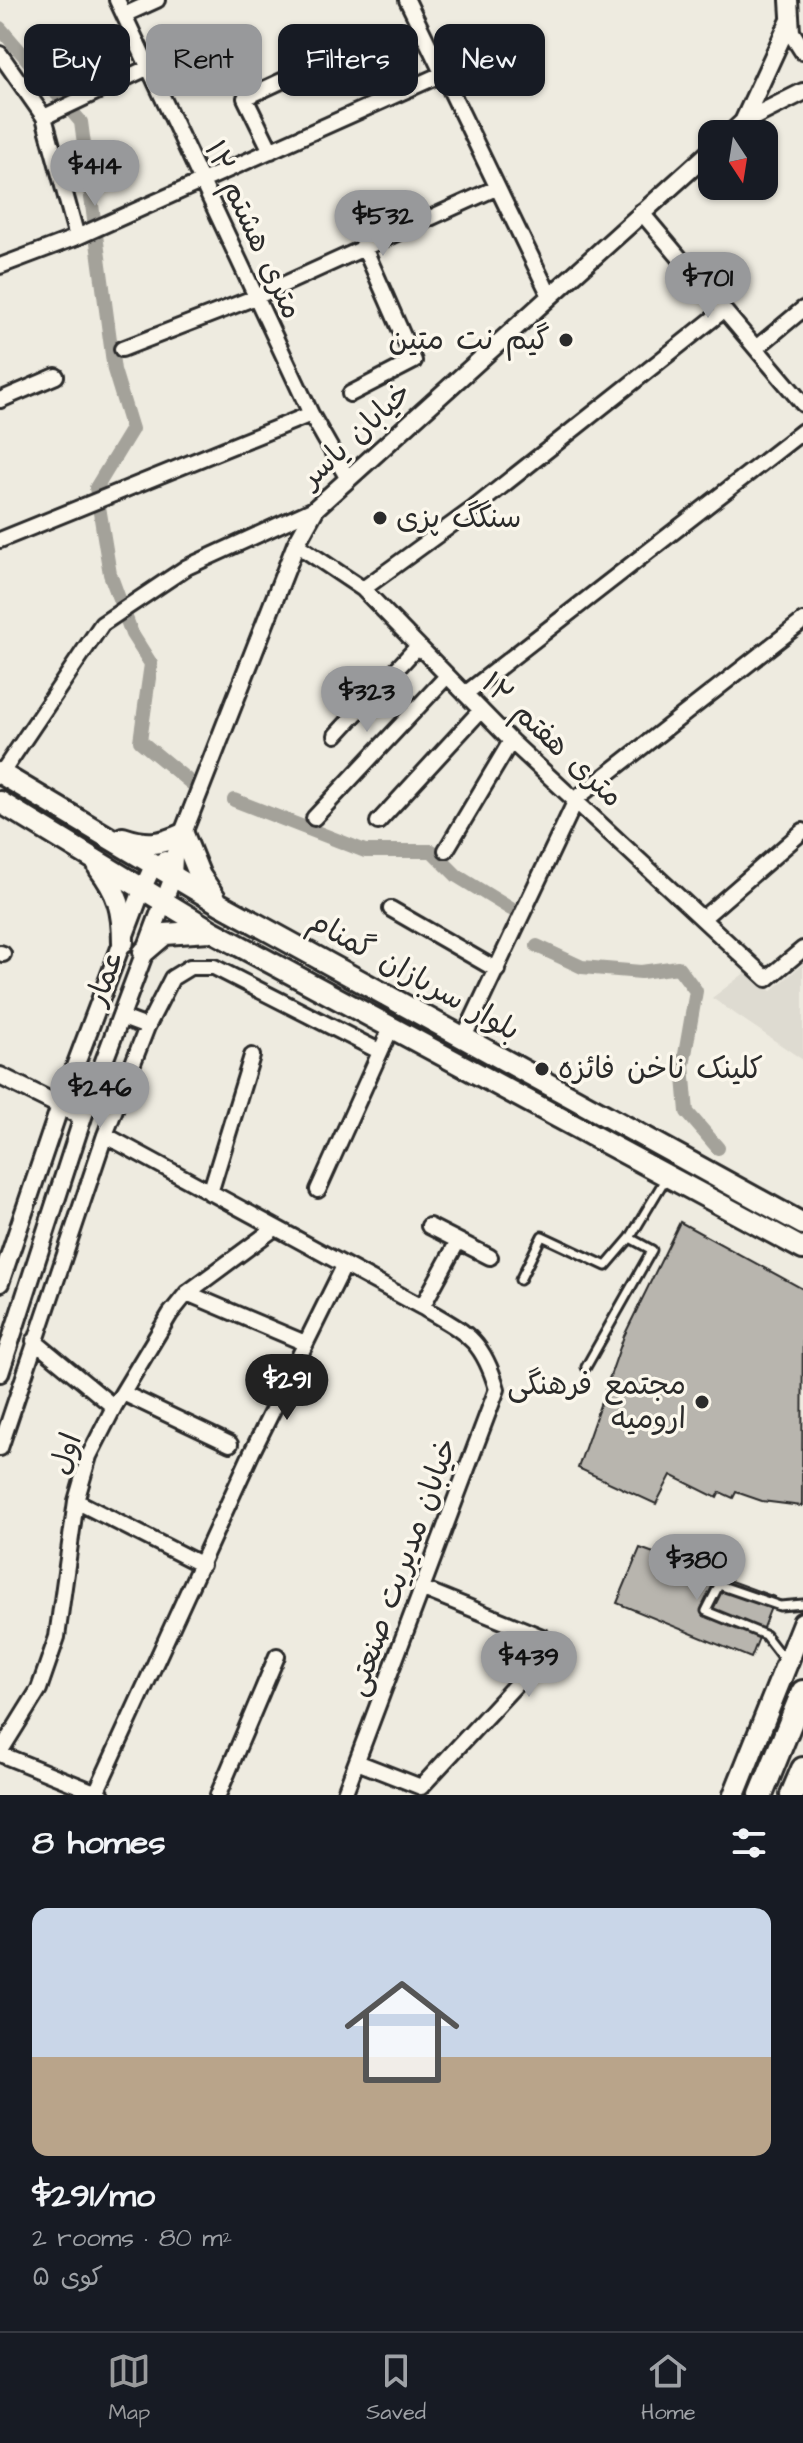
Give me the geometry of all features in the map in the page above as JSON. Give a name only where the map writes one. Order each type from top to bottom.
[{"type":"highway","points":[[761,1795],[803,1692]]},
{"type":"highway","points":[[792,1795],[803,1769]]},
{"type":"main road","name":"بلوار سربازان گمنام","points":[[0,773],[220,904],[803,1224]]},
{"type":"main road","name":"بلوار سربازان گمنام","points":[[1,804],[212,931],[803,1249]]},
{"type":"main road","points":[[104,833],[147,846],[162,844],[183,834],[203,881],[220,904]]},
{"type":"main road","points":[[90,855],[117,892],[123,942]]},
{"type":"main road","points":[[144,952],[165,934],[182,930],[212,931]]},
{"type":"main road","points":[[734,1795],[803,1623]]},
{"type":"street","name":"۱۲ متری هشتم","points":[[117,0],[146,66]]},
{"type":"street","points":[[124,15],[157,0]]},
{"type":"street","points":[[407,0],[434,57]]},
{"type":"street","points":[[744,120],[789,22],[789,0]]},
{"type":"street","points":[[789,22],[803,51]]},
{"type":"street","points":[[0,54],[44,117],[77,237]]},
{"type":"street","points":[[44,117],[146,68]]},
{"type":"street","points":[[0,266],[77,237],[434,78]]},
{"type":"street","points":[[271,151],[245,98],[278,83]]},
{"type":"street","points":[[747,120],[803,92]]},
{"type":"street","name":"۱۲ متری هشتم","points":[[161,96],[311,414],[348,479]]},
{"type":"street","points":[[452,96],[549,294]]},
{"type":"street","name":"خیابان یاسر","points":[[173,877],[174,856],[296,544],[316,508],[698,162]]},
{"type":"street","points":[[122,349],[256,297],[363,245],[496,188]]},
{"type":"street","points":[[641,212],[803,404]]},
{"type":"street","points":[[350,394],[414,361],[363,245]]},
{"type":"street","points":[[756,348],[803,309]]},
{"type":"street","points":[[363,589],[473,509],[724,310]]},
{"type":"street","points":[[0,400],[56,376]]},
{"type":"street","points":[[0,540],[311,414]]},
{"type":"street","points":[[465,694],[803,431]]},
{"type":"street","points":[[0,773],[102,624],[187,567],[316,508]]},
{"type":"street","name":"۱۲ متری هفتم","points":[[296,544],[363,589],[511,741],[577,798],[767,979],[803,949]]},
{"type":"street","points":[[464,1037],[577,798],[803,621]]},
{"type":"street","points":[[336,735],[418,646]]},
{"type":"street","points":[[314,818],[447,676]]},
{"type":"street","points":[[378,822],[481,710]]},
{"type":"street","points":[[446,850],[511,741]]},
{"type":"street","points":[[703,918],[803,831]]},
{"type":"street","points":[[153,866],[174,856]]},
{"type":"street","name":"عمار","points":[[0,1283],[60,1106],[153,866]]},
{"type":"street","name":"عمار","points":[[0,1373],[83,1117],[173,877]]},
{"type":"street","points":[[391,909],[497,970]]},
{"type":"street","points":[[0,1448],[105,1135],[147,1027],[172,978],[190,967],[214,967],[379,1051]]},
{"type":"street","points":[[120,1017],[147,1027]]},
{"type":"street","points":[[318,1190],[391,1028]]},
{"type":"street","points":[[210,1193],[252,1056]]},
{"type":"street","points":[[0,1076],[83,1117]]},
{"type":"street","points":[[105,1135],[422,1307],[458,1241]]},
{"type":"street","points":[[429,1226],[490,1257]]},
{"type":"street","name":"اول","points":[[0,1753],[39,1689],[57,1637],[76,1501],[89,1456],[114,1407],[170,1314],[187,1293],[275,1228]]},
{"type":"street","points":[[0,1753],[97,1794],[252,1452],[344,1266]]},
{"type":"street","points":[[187,1293],[305,1343]]},
{"type":"street","name":"خیابان مدیریت صنعتی","points":[[344,1795],[497,1389],[487,1357],[469,1335],[422,1307]]},
{"type":"street","points":[[34,1341],[114,1407]]},
{"type":"street","points":[[123,1393],[230,1444]]},
{"type":"street","points":[[76,1501],[202,1565]]},
{"type":"street","points":[[357,1762],[419,1791],[546,1652],[542,1637],[421,1588]]},
{"type":"street","points":[[218,1795],[277,1656]]},
{"type":"lane","points":[[520,1280],[542,1236],[606,1266],[630,1238],[668,1175]]},
{"type":"lane","points":[[586,1367],[652,1250],[630,1238]]},
{"type":"lane","points":[[786,1664],[765,1635],[706,1611],[719,1585],[780,1606],[803,1604]]},
{"type":"shaded area","points":[[803,964],[803,1060],[712,998],[746,972],[771,991]]},
{"type":"building","name":"مجتمع فرهنگی ارومیه","points":[[680,1222],[803,1289],[802,1506],[762,1501],[736,1492],[733,1498],[720,1492],[717,1498],[671,1475],[656,1504],[578,1468],[624,1336]]},
{"type":"building","points":[[640,1548],[775,1597],[751,1658],[617,1603]]},
{"type":"waterway","points":[[0,28],[81,122],[114,370],[132,429],[96,488],[110,574],[132,634],[151,664],[140,741],[191,783]]},
{"type":"waterway","points":[[234,800],[365,851],[432,851],[457,876],[511,909]]},
{"type":"waterway","points":[[537,946],[582,967],[641,972],[678,967],[696,991],[683,1066],[687,1112],[718,1148]]},
{"type":"place","name":"گیم نت متین","points":[[566,340]]},
{"type":"place","name":"سنگگ پزی","points":[[380,518]]},
{"type":"place","name":"کلینک ناخن فائزه","points":[[542,1069]]},
{"type":"place","name":"مجتمع فرهنگی ارومیه","points":[[702,1402]]}]
